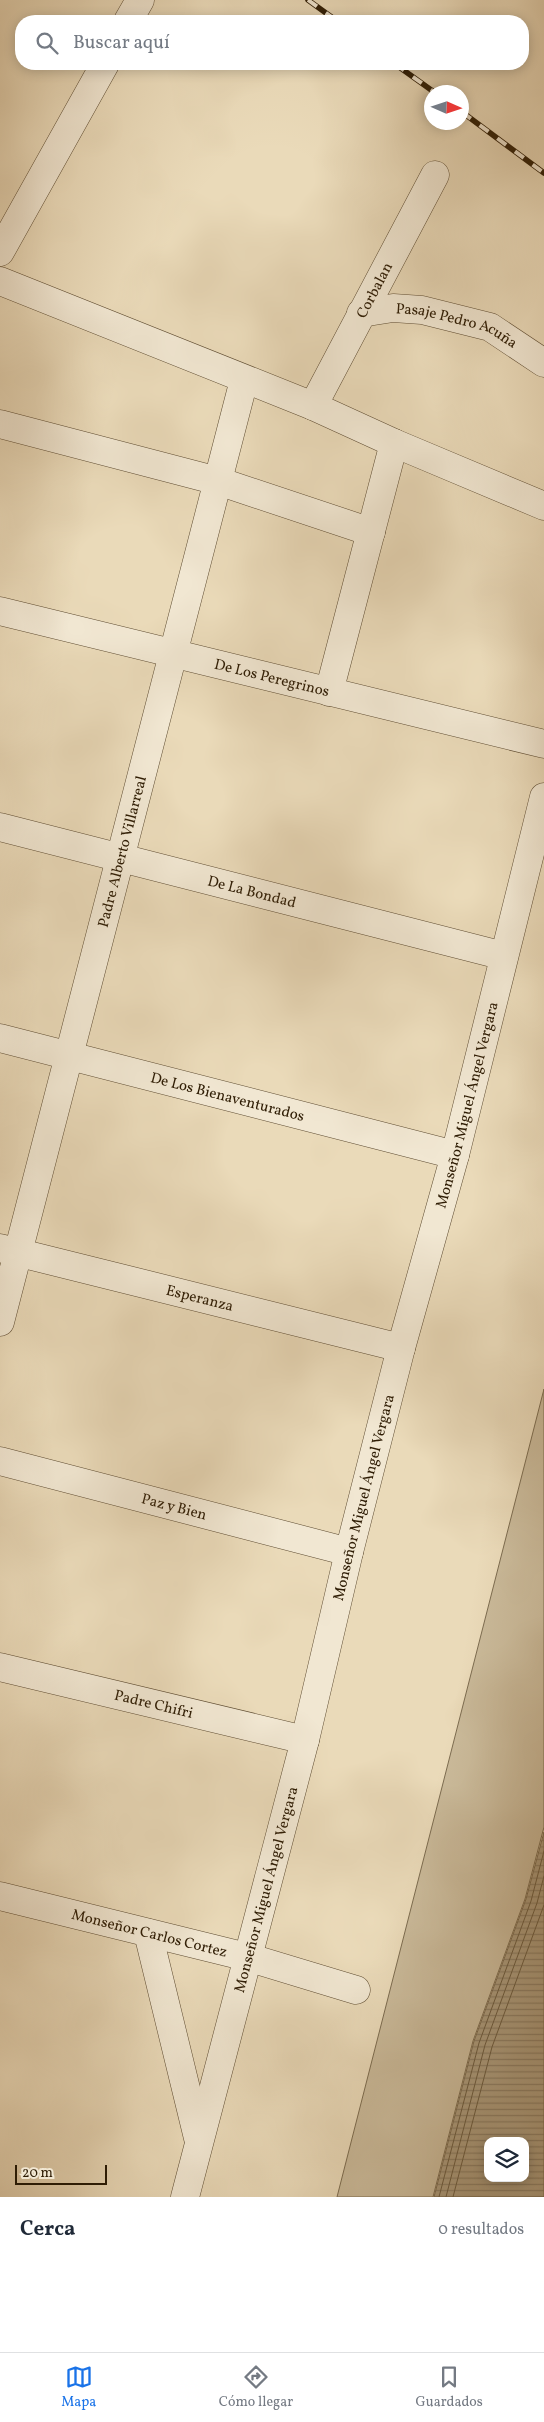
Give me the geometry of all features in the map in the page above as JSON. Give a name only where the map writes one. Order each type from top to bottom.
[{"type":"street","points":[[131,15],[140,0]]},
{"type":"street","points":[[0,252],[102,70]]},
{"type":"street","name":"Corbalan","points":[[313,406],[435,175]]},
{"type":"street","points":[[0,281],[313,406],[394,443],[544,506]]},
{"type":"street","name":"Pasaje Pedro Acuña","points":[[361,314],[393,308],[422,310],[490,327],[544,363]]},
{"type":"street","name":"Padre Alberto Villarreal","points":[[0,1322],[9,1251],[69,1056],[244,380]]},
{"type":"street","points":[[0,424],[218,481],[371,532]]},
{"type":"street","points":[[329,692],[394,443]]},
{"type":"street","name":"De Los Peregrinos","points":[[0,611],[544,744]]},
{"type":"street","name":"Monseñor Miguel Ángel Vergara","points":[[185,2197],[305,1740],[349,1552],[401,1348],[455,1155],[544,797]]},
{"type":"street","name":"De La Bondad","points":[[0,827],[504,956]]},
{"type":"street","name":"De Los Bienaventurados","points":[[0,1038],[455,1155]]},
{"type":"street","name":"Esperanza","points":[[9,1251],[401,1348]]},
{"type":"street","name":"Paz y Bien","points":[[0,1461],[349,1552]]},
{"type":"street","name":"Padre Chifri","points":[[0,1667],[305,1740]]},
{"type":"street","name":"Monseñor Carlos Cortez","points":[[0,1896],[247,1958],[356,1990]]},
{"type":"street","points":[[148,1933],[199,2142]]},
{"type":"shaded area","points":[[544,1389],[544,1827],[525,1899],[473,2041],[433,2197],[337,2197]]},
{"type":"water","points":[[544,1832],[544,2197],[434,2197],[474,2041],[526,1899]]},
{"type":"railway","points":[[308,0],[329,15]]},
{"type":"railway","points":[[403,70],[424,85]]},
{"type":"railway","points":[[469,117],[544,173]]}]
